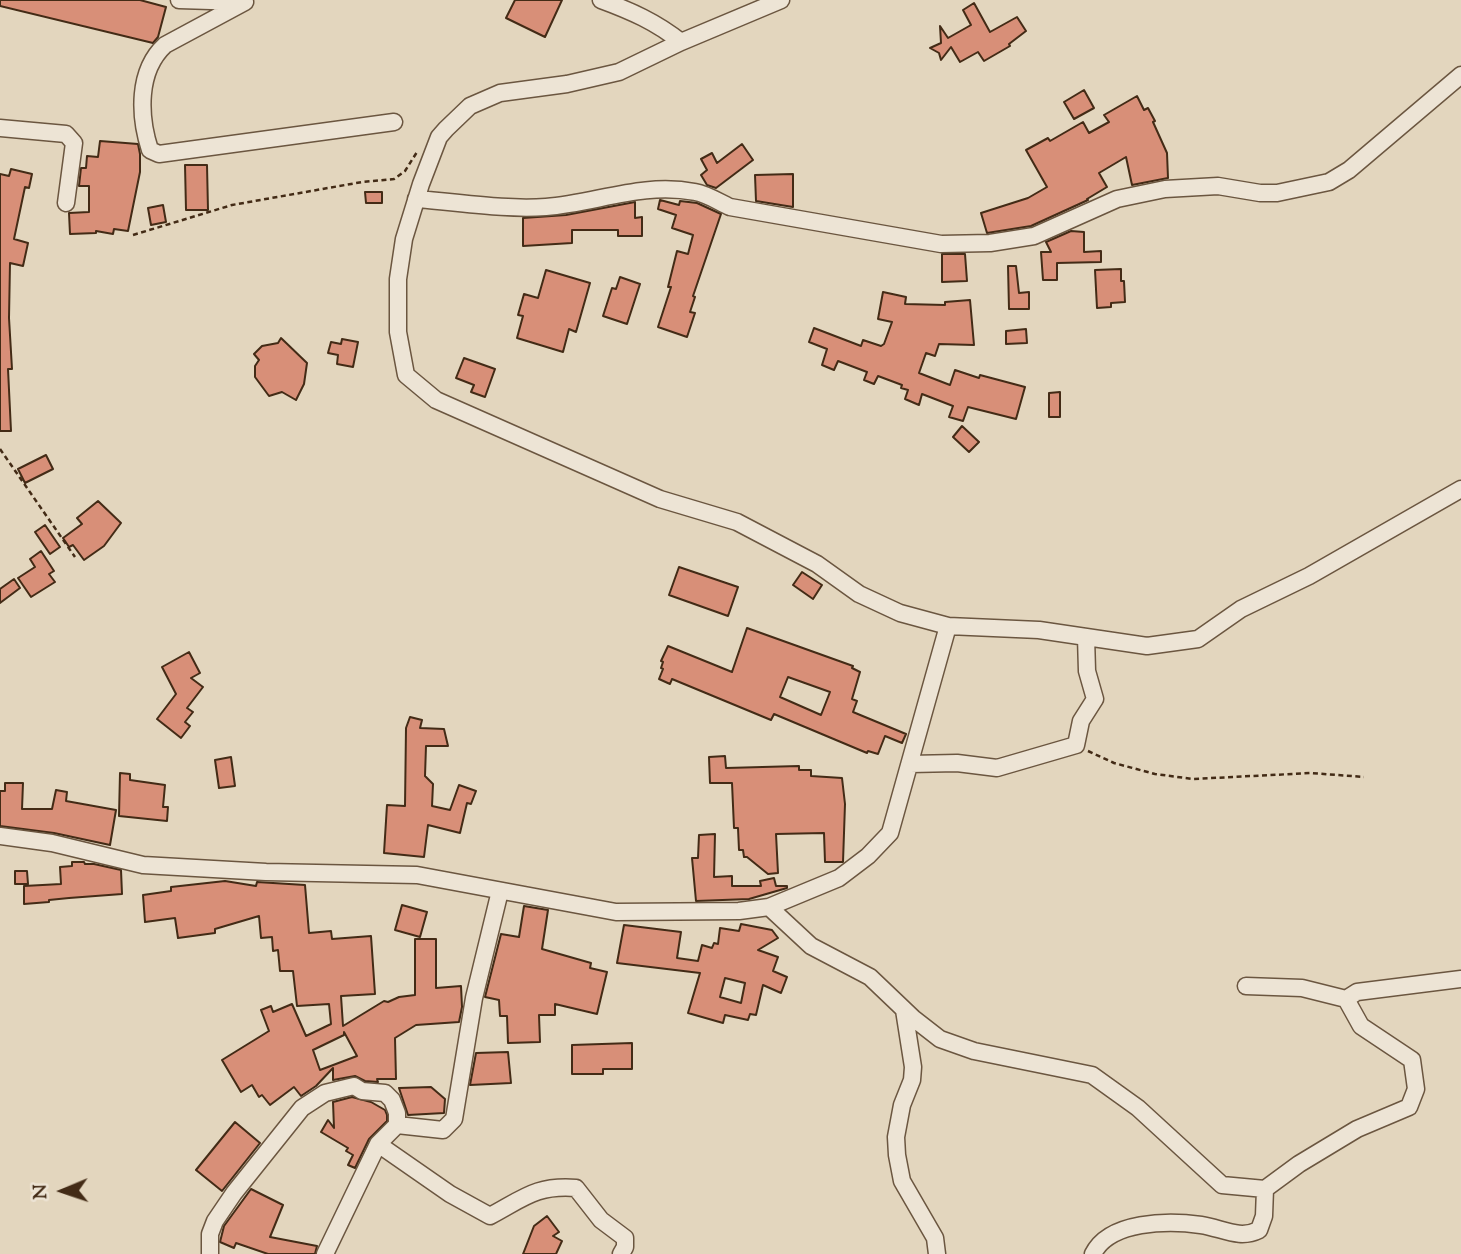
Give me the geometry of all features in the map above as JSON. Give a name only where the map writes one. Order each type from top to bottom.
[{"type":"street","points":[[179,0],[248,1]]},
{"type":"street","points":[[601,0],[635,12],[660,25],[681,42]]},
{"type":"street","points":[[781,0],[681,42],[619,72],[567,84],[500,93],[470,106],[439,137],[404,239],[398,279],[398,332],[406,375],[436,400],[660,499],[737,522],[817,564],[869,599],[900,614],[948,626],[1039,630],[1147,646],[1198,639],[1241,609],[1309,576],[1461,489]]},
{"type":"street","points":[[248,1],[165,46],[154,56],[144,76],[144,121],[150,150],[159,154],[394,122]]},
{"type":"street","points":[[416,199],[488,206],[547,206],[656,188],[698,192],[730,207],[941,244],[1015,240],[1034,236],[1117,199],[1165,189],[1217,186],[1277,193],[1329,182],[1349,170],[1461,75]]},
{"type":"street","points":[[0,128],[66,134],[74,143],[66,203]]},
{"type":"street","points":[[0,836],[52,842],[143,865],[266,873],[417,875],[616,912],[739,911],[769,906],[839,878],[869,856],[890,833],[948,626]]},
{"type":"street","points":[[910,765],[957,763],[997,768],[1076,745],[1081,721],[1095,699],[1087,671],[1086,637]]},
{"type":"street","points":[[397,1125],[443,1130],[454,1119],[474,998],[500,891]]},
{"type":"street","points":[[769,906],[811,946],[870,977],[904,1010],[940,1039],[974,1051],[1092,1075],[1138,1108],[1222,1185],[1265,1189],[1299,1164],[1357,1129],[1409,1107],[1416,1089],[1412,1060],[1361,1027],[1346,999]]},
{"type":"street","points":[[1246,986],[1303,988],[1346,999],[1357,992],[1461,979]]},
{"type":"street","points":[[904,1010],[913,1067],[896,1137],[897,1155],[902,1181],[935,1238],[937,1254]]},
{"type":"street","points":[[209,1254],[210,1234],[215,1221],[302,1108],[324,1093],[354,1086],[362,1091],[385,1093],[392,1100],[397,1113],[397,1125],[378,1144],[325,1254]]},
{"type":"street","points":[[378,1144],[450,1194],[490,1216],[518,1199],[542,1189],[555,1186],[576,1188],[601,1220],[625,1238],[625,1247],[621,1254]]},
{"type":"street","points":[[1093,1254],[1100,1241],[1115,1232],[1156,1224],[1203,1225],[1249,1235],[1259,1230],[1265,1189]]},
{"type":"path","points":[[133,235],[232,205],[362,182],[394,179],[405,171],[418,151]]},
{"type":"path","points":[[0,449],[75,557]]},
{"type":"path","points":[[1076,745],[1114,763],[1155,774],[1193,779],[1311,773],[1364,777]]},
{"type":"building","points":[[0,0],[140,0],[166,7],[158,37],[153,43],[0,6]]},
{"type":"building","points":[[515,0],[562,0],[545,37],[506,18]]},
{"type":"building","points":[[974,3],[990,32],[1017,17],[1026,31],[1009,44],[1010,46],[984,61],[978,52],[960,62],[951,47],[941,60],[939,53],[930,48],[941,43],[940,26],[948,38],[971,25],[963,10]]},
{"type":"building","points":[[1084,90],[1094,108],[1074,119],[1064,102]]},
{"type":"building","points":[[1137,96],[1144,110],[1148,108],[1155,121],[1153,122],[1167,153],[1168,178],[1132,185],[1126,157],[1099,173],[1107,187],[1088,200],[1031,226],[987,233],[981,213],[1028,198],[1047,187],[1026,150],[1048,138],[1050,141],[1083,122],[1089,133],[1109,122],[1104,115]]},
{"type":"building","points":[[100,141],[138,144],[140,172],[128,231],[114,229],[113,234],[96,231],[70,234],[69,213],[89,212],[89,186],[79,186],[81,168],[86,168],[87,156],[98,157]]},
{"type":"building","points":[[742,144],[753,160],[716,188],[707,185],[701,175],[707,170],[701,159],[712,153],[717,163]]},
{"type":"building","points":[[185,165],[207,165],[208,210],[186,210]]},
{"type":"building","points":[[11,169],[32,174],[29,188],[25,187],[14,239],[28,243],[23,266],[10,263],[12,369],[8,369],[11,431],[0,431],[0,174],[9,176]]},
{"type":"building","points":[[793,174],[793,207],[756,201],[755,175]]},
{"type":"building","points":[[365,192],[382,192],[382,203],[366,203]]},
{"type":"building","points":[[660,200],[679,205],[680,201],[697,203],[721,214],[693,296],[695,297],[690,312],[695,313],[687,337],[658,327],[671,287],[668,287],[677,251],[688,254],[693,235],[672,228],[676,215],[658,209]]},
{"type":"building","points":[[635,202],[635,218],[642,217],[642,236],[618,236],[618,230],[572,230],[572,243],[523,246],[523,218],[566,215]]},
{"type":"building","points":[[163,205],[166,222],[151,225],[148,208]]},
{"type":"building","points":[[1071,231],[1084,232],[1084,252],[1101,251],[1101,262],[1057,263],[1057,280],[1043,280],[1041,252],[1051,252],[1046,242]]},
{"type":"building","points":[[942,254],[965,254],[967,281],[942,282]]},
{"type":"building","points":[[1008,266],[1016,266],[1019,293],[1029,292],[1029,309],[1009,309]]},
{"type":"building","points":[[1121,269],[1125,302],[1097,308],[1095,270]]},
{"type":"building","points":[[546,270],[590,283],[576,332],[569,329],[563,352],[517,338],[523,316],[518,315],[524,294],[538,298]]},
{"type":"building","points":[[620,277],[640,284],[627,324],[603,316],[612,288],[616,289]]},
{"type":"building","points":[[883,292],[906,297],[905,304],[945,305],[945,302],[970,300],[974,345],[939,344],[935,356],[926,353],[919,373],[950,385],[955,370],[979,378],[980,375],[1025,387],[1016,419],[968,407],[963,421],[949,417],[953,406],[922,394],[919,405],[905,399],[908,390],[901,388],[902,385],[878,376],[874,384],[864,380],[867,372],[838,361],[834,370],[822,365],[827,349],[809,342],[814,328],[861,346],[863,340],[881,346],[884,344],[892,322],[878,319]]},
{"type":"building","points":[[1026,329],[1027,343],[1006,344],[1006,331]]},
{"type":"building","points":[[281,338],[307,363],[304,384],[296,400],[282,392],[269,396],[255,377],[255,366],[259,360],[254,354],[262,346],[278,343]]},
{"type":"building","points":[[342,339],[358,342],[353,367],[337,364],[338,355],[328,353],[331,342],[341,344]]},
{"type":"building","points":[[464,358],[495,369],[485,397],[471,392],[474,385],[456,378]]},
{"type":"building","points":[[1060,392],[1060,417],[1049,417],[1049,393]]},
{"type":"building","points":[[962,426],[979,442],[969,452],[953,437]]},
{"type":"building","points":[[46,455],[53,469],[25,483],[18,469]]},
{"type":"building","points":[[98,501],[121,523],[104,546],[84,560],[73,545],[69,547],[63,538],[82,524],[77,518]]},
{"type":"building","points":[[45,525],[60,547],[50,554],[35,532]]},
{"type":"building","points":[[41,551],[54,571],[49,574],[55,582],[31,597],[18,578],[35,567],[30,559]]},
{"type":"building","points":[[679,567],[738,587],[728,616],[669,595]]},
{"type":"building","points":[[802,572],[822,585],[813,599],[793,585]]},
{"type":"building","points":[[14,579],[20,588],[0,603],[0,589]]},
{"type":"building","points":[[747,628],[853,666],[852,668],[860,672],[852,699],[857,701],[853,712],[906,734],[902,743],[885,736],[878,754],[867,753],[774,714],[771,720],[672,679],[670,684],[659,679],[663,669],[661,661],[668,646],[732,672]],"holes":[[[788,677],[830,692],[821,715],[780,697]]]},
{"type":"building","points":[[189,652],[200,673],[191,678],[203,687],[187,708],[193,712],[185,722],[190,726],[181,738],[157,719],[176,694],[162,667]]},
{"type":"building","points":[[410,717],[422,720],[420,728],[444,729],[448,746],[426,746],[425,776],[433,784],[432,806],[450,810],[459,785],[476,791],[471,804],[467,803],[460,833],[428,825],[424,857],[384,853],[387,805],[405,806],[406,728]]},
{"type":"building","points":[[725,756],[726,768],[799,766],[799,770],[811,770],[811,776],[842,778],[845,804],[843,862],[825,862],[824,833],[776,834],[778,873],[768,874],[744,857],[743,850],[739,850],[738,828],[734,828],[732,783],[710,783],[709,757]]},
{"type":"building","points":[[231,757],[235,786],[219,788],[215,760]]},
{"type":"building","points":[[120,773],[130,774],[130,780],[165,785],[163,807],[168,807],[167,821],[119,816]]},
{"type":"building","points":[[5,783],[23,783],[22,809],[52,809],[56,790],[67,792],[66,801],[116,810],[110,845],[54,833],[0,826],[0,791],[5,791]]},
{"type":"building","points":[[715,834],[714,877],[732,876],[732,886],[761,886],[760,881],[774,878],[776,886],[787,888],[749,899],[696,901],[692,858],[698,858],[699,835]]},
{"type":"building","points":[[72,862],[121,870],[122,894],[24,904],[24,886],[61,884],[60,867],[72,866]]},
{"type":"building","points":[[15,871],[27,871],[28,884],[15,884]]},
{"type":"building","points":[[225,881],[256,886],[257,882],[305,885],[309,933],[331,931],[332,939],[371,936],[375,994],[341,996],[343,1026],[384,1001],[415,995],[415,939],[436,939],[436,988],[461,986],[462,1007],[459,1022],[416,1025],[395,1038],[396,1079],[377,1079],[378,1082],[365,1081],[355,1076],[333,1080],[333,1068],[316,1086],[301,1096],[294,1087],[270,1105],[262,1095],[259,1097],[252,1085],[241,1092],[222,1060],[269,1031],[261,1010],[271,1006],[273,1012],[292,1004],[306,1036],[331,1024],[329,1004],[297,1006],[293,971],[280,971],[278,950],[273,951],[272,937],[261,938],[259,916],[215,929],[215,933],[178,938],[175,918],[145,922],[143,895],[171,891],[171,887]],"holes":[[[344,1032],[357,1056],[320,1070],[313,1050],[344,1035]]]},
{"type":"building","points":[[402,905],[427,912],[420,937],[395,930]]},
{"type":"building","points":[[524,906],[548,910],[542,949],[591,963],[590,968],[607,972],[597,1014],[555,1004],[555,1015],[539,1015],[540,1042],[508,1043],[507,1016],[500,1016],[499,1000],[485,997],[501,934],[519,937]]},
{"type":"building","points":[[741,924],[772,930],[778,938],[758,950],[778,957],[773,971],[787,977],[781,993],[763,985],[756,1015],[750,1014],[748,1020],[725,1015],[723,1023],[688,1013],[700,973],[617,963],[624,925],[681,932],[677,958],[698,961],[702,945],[712,948],[714,943],[718,944],[720,928],[739,931]],"holes":[[[725,978],[745,983],[741,1003],[720,997]]]},
{"type":"building","points":[[632,1043],[632,1069],[603,1069],[603,1074],[572,1074],[572,1045]]},
{"type":"building","points":[[508,1052],[511,1083],[470,1085],[476,1053]]},
{"type":"building","points":[[431,1087],[445,1099],[444,1113],[408,1115],[399,1088]]},
{"type":"building","points":[[352,1097],[371,1102],[385,1110],[387,1115],[387,1121],[369,1139],[355,1168],[348,1165],[353,1155],[346,1151],[348,1148],[321,1132],[328,1120],[334,1128],[333,1102]]},
{"type":"building","points":[[235,1122],[260,1143],[222,1191],[196,1170]]},
{"type":"building","points":[[251,1189],[283,1205],[270,1237],[317,1246],[315,1254],[268,1254],[236,1243],[234,1248],[220,1242],[224,1226]]},
{"type":"building","points":[[547,1216],[559,1232],[553,1236],[562,1241],[556,1254],[523,1254],[534,1226]]}]
